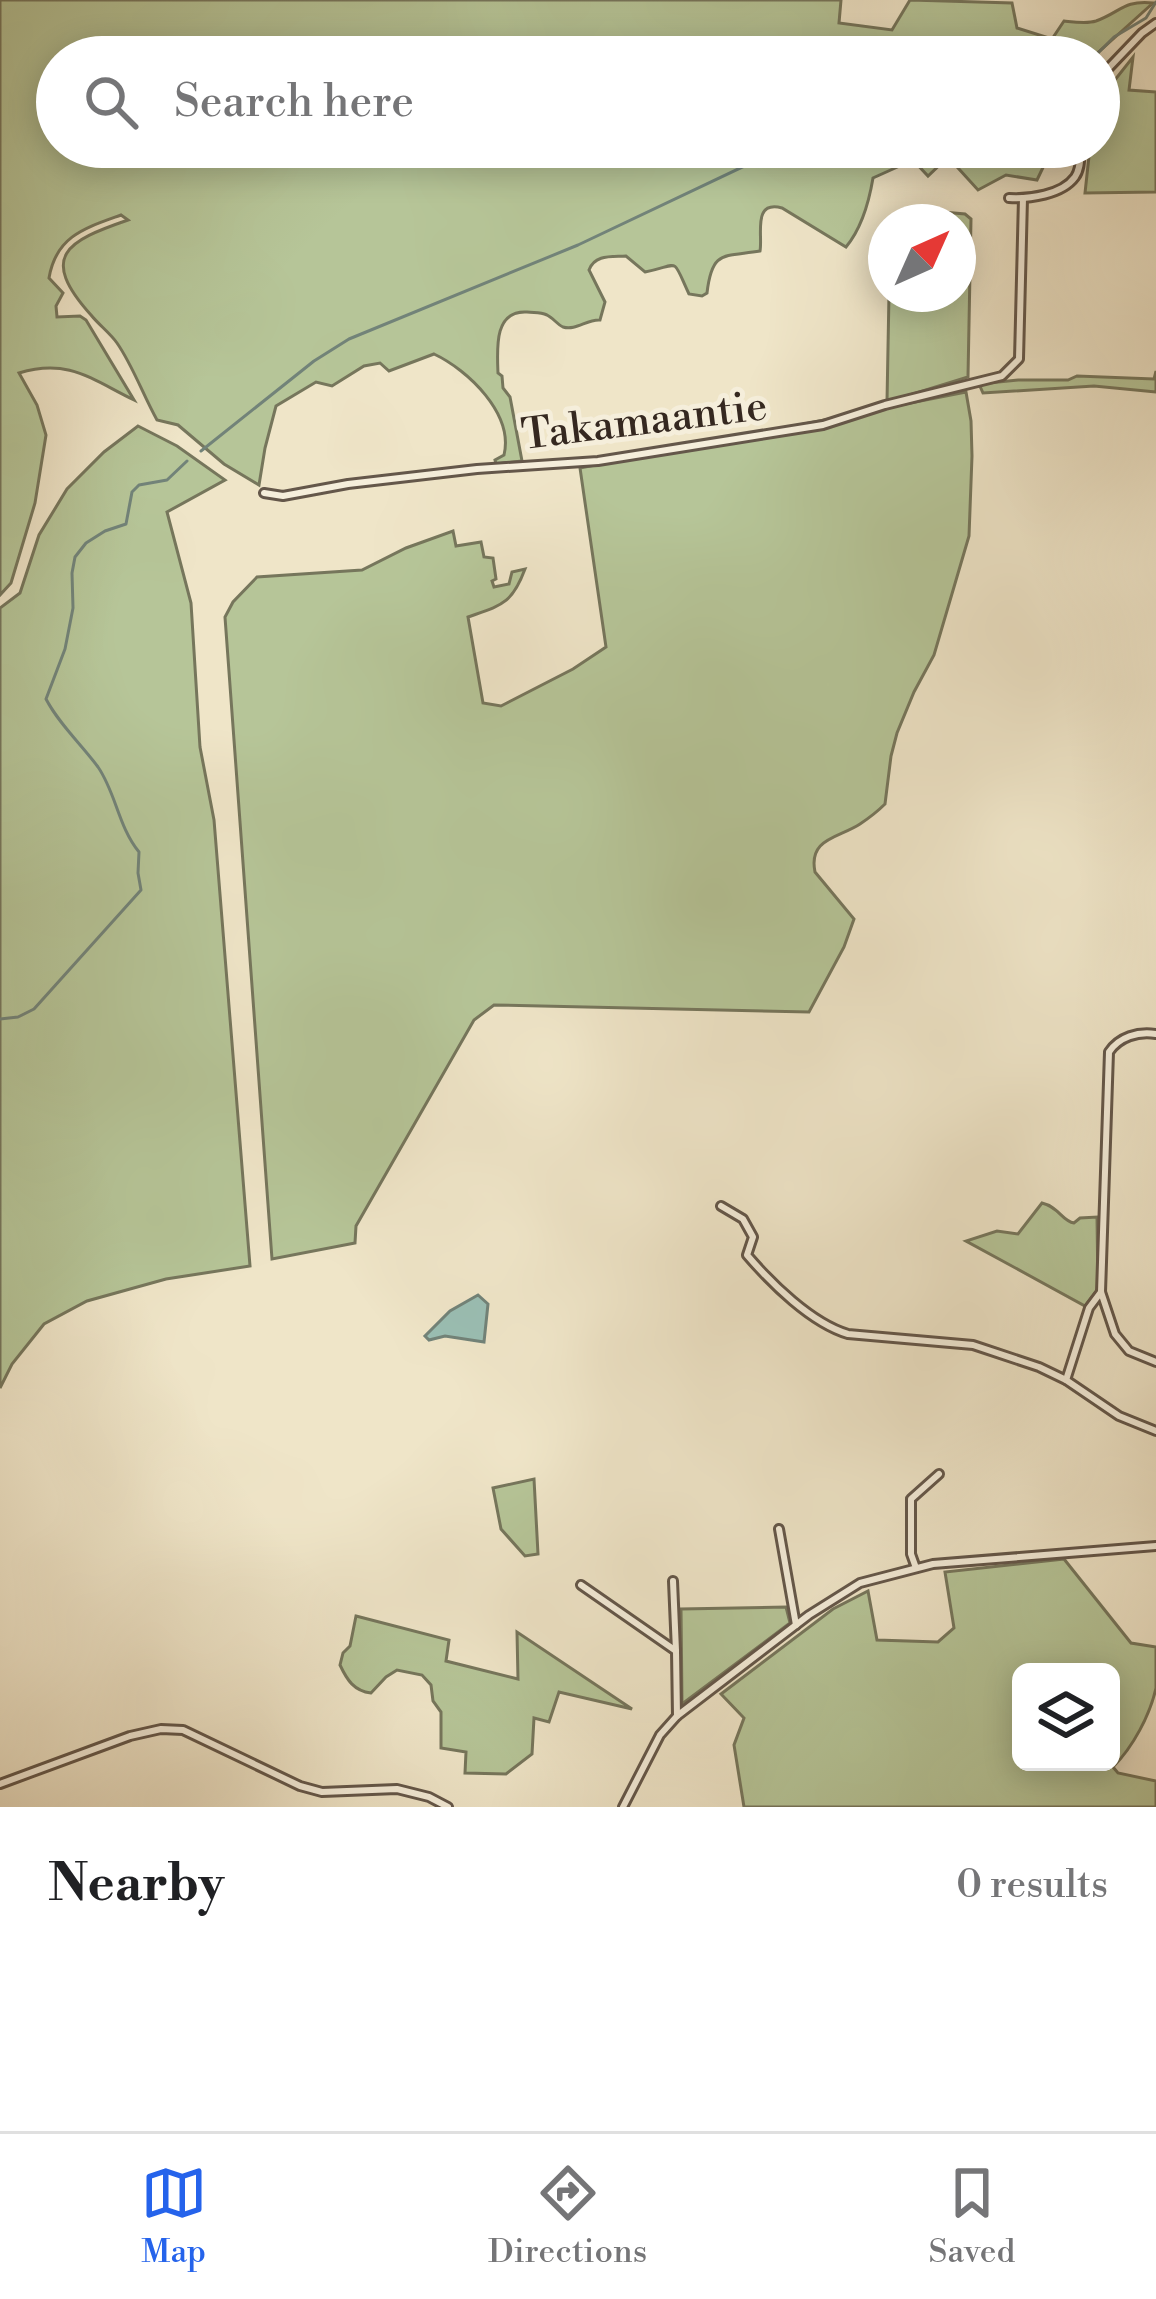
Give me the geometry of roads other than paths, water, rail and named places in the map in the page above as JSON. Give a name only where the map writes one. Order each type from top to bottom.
[{"type":"street","points":[[1120,56],[1156,23]]},
{"type":"street","points":[[1009,197],[1054,191],[1069,183],[1079,168]]},
{"type":"street","name":"Takamaantie","points":[[264,493],[283,496],[477,469],[598,460],[823,425],[1002,376],[1018,359],[1023,198]]},
{"type":"street","points":[[1156,1034],[1129,1036],[1109,1052],[1101,1292],[1114,1334],[1129,1351],[1156,1362]]},
{"type":"street","points":[[721,1205],[743,1219],[753,1237],[747,1255],[783,1292],[829,1328],[848,1334],[973,1345],[1039,1367],[1119,1415],[1156,1431]]},
{"type":"street","points":[[1066,1380],[1089,1308],[1101,1292]]},
{"type":"street","points":[[916,1568],[911,1554],[911,1499],[939,1474]]},
{"type":"street","points":[[779,1529],[796,1625]]},
{"type":"street","points":[[623,1807],[660,1735],[676,1716],[860,1583],[933,1564],[1156,1546]]},
{"type":"street","points":[[673,1581],[676,1716]]},
{"type":"street","points":[[581,1585],[676,1651]]},
{"type":"street","points":[[0,1784],[130,1736],[182,1730],[300,1786],[322,1792],[397,1790],[448,1807]]},
{"type":"water","points":[[478,1295],[488,1304],[484,1342],[425,1336],[450,1311]]},
{"type":"waterway","points":[[1116,36],[1146,18],[1156,2]]},
{"type":"waterway","points":[[201,451],[349,339],[578,245],[740,168]]},
{"type":"waterway","points":[[0,1019],[34,1009],[141,890],[139,852],[104,777],[46,699],[65,649],[75,557],[86,543],[126,524],[132,492],[139,485],[167,480],[187,461]]}]
